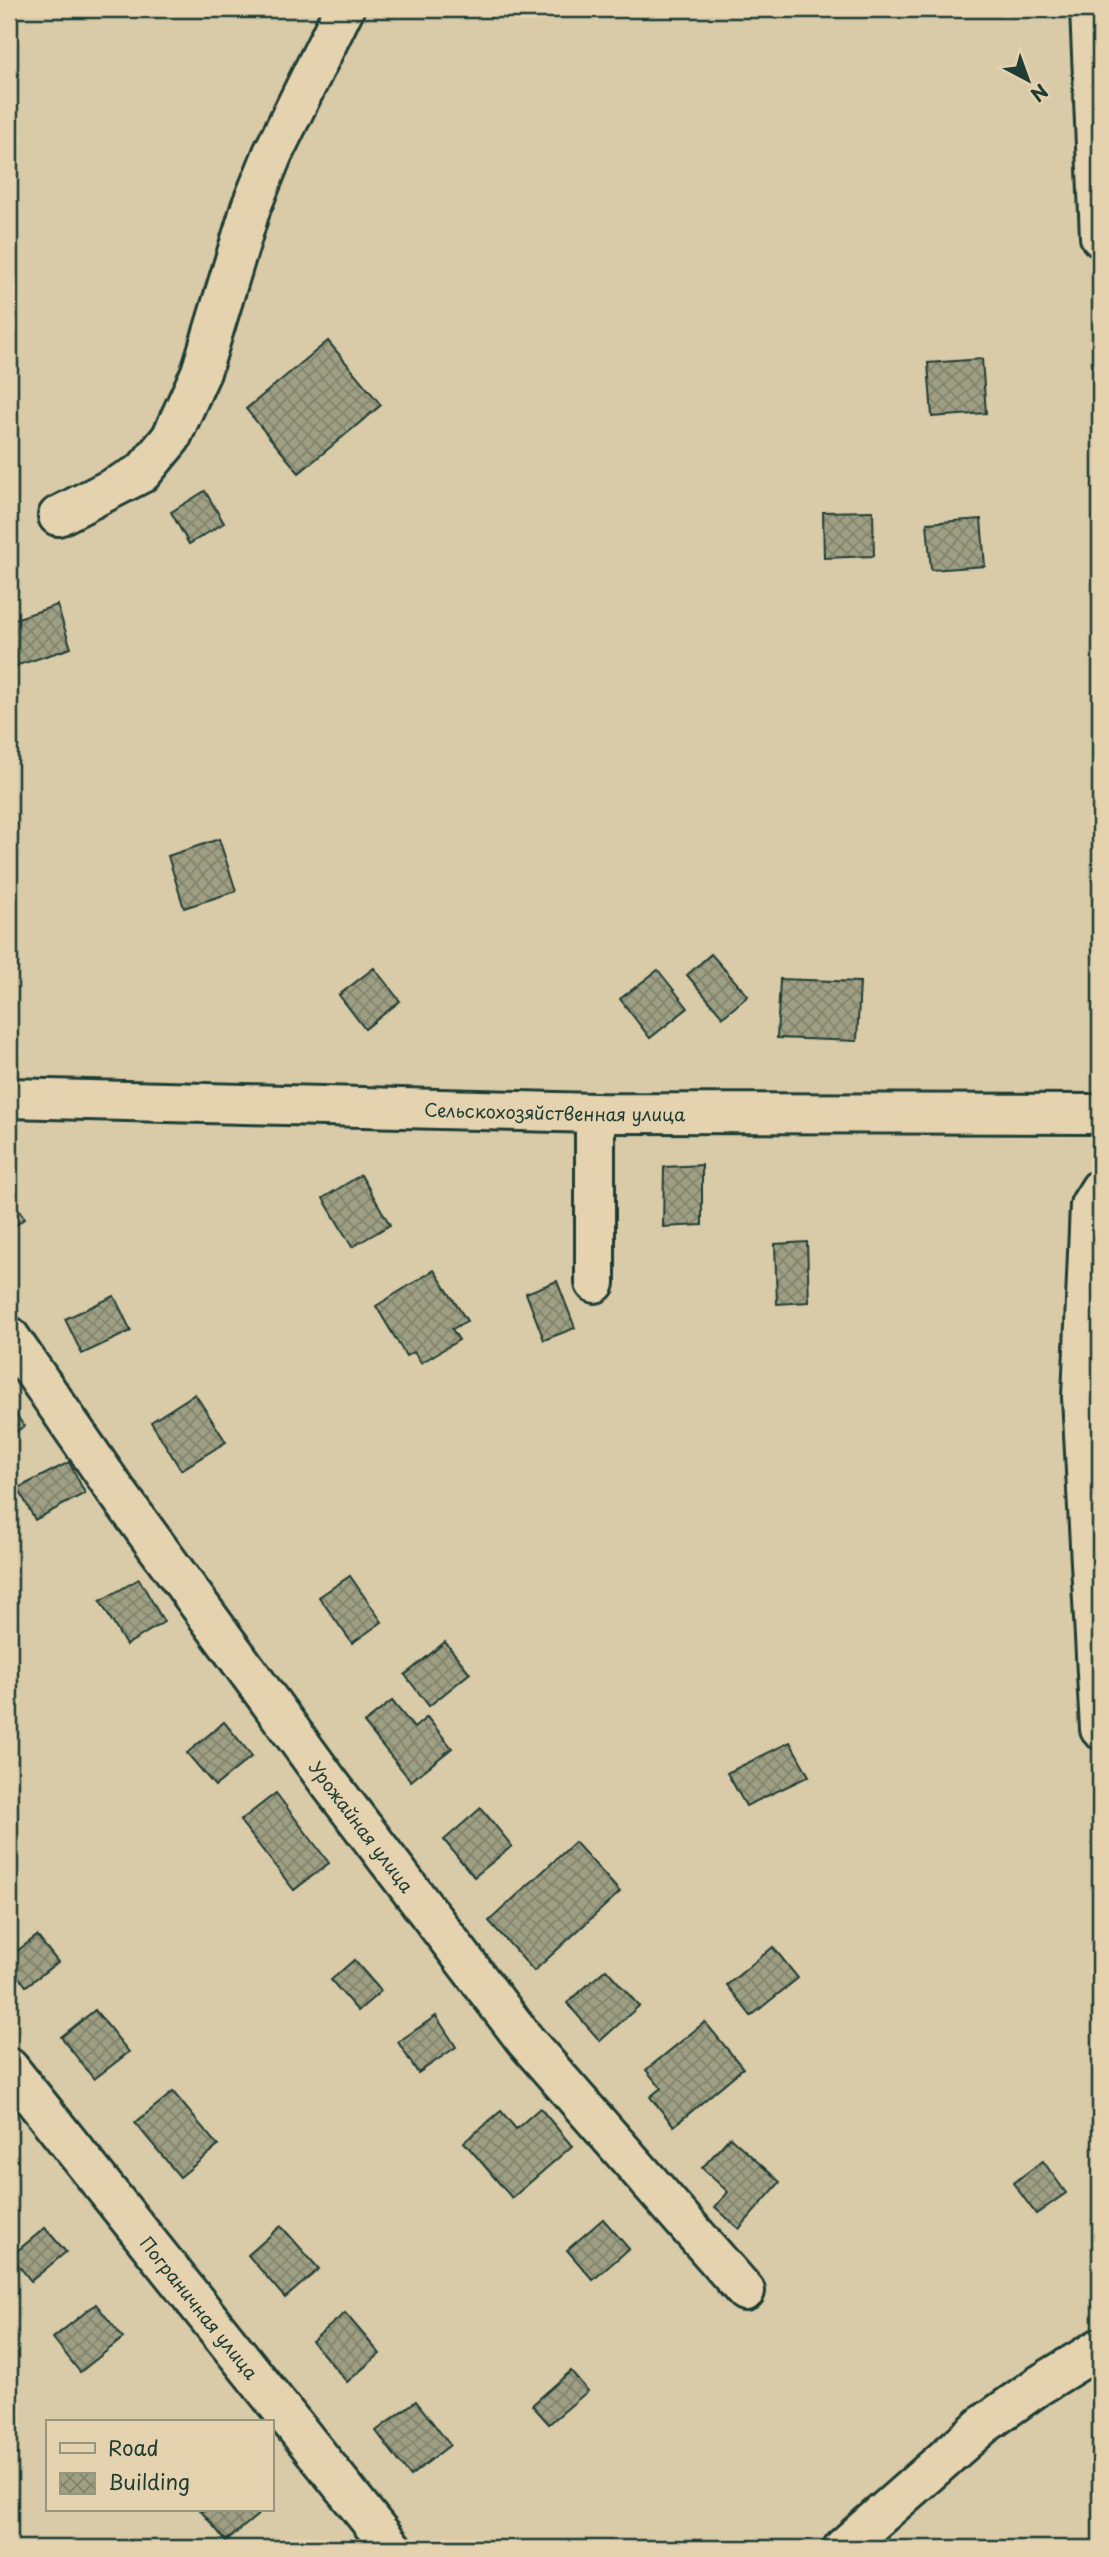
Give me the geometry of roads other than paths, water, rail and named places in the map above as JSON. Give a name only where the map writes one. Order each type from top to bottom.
[{"type":"main road","points":[[58,516],[142,472],[172,438],[201,372],[251,207],[273,153],[344,9]]},
{"type":"main road","points":[[1090,9],[1100,237]]},
{"type":"main road","name":"Сельскохозяйственная улица","points":[[9,1098],[596,1113],[1100,1114]]},
{"type":"main road","points":[[595,1283],[596,1113]]},
{"type":"main road","points":[[1100,1189],[1090,1205],[1082,1397],[1100,1729]]},
{"type":"main road","name":"Урожайная улица","points":[[9,1336],[114,1488],[327,1780],[525,2040],[745,2291]]},
{"type":"main road","name":"Пограничная улица","points":[[9,2068],[392,2548]]},
{"type":"main road","points":[[843,2548],[983,2425],[1038,2386],[1100,2348]]}]
